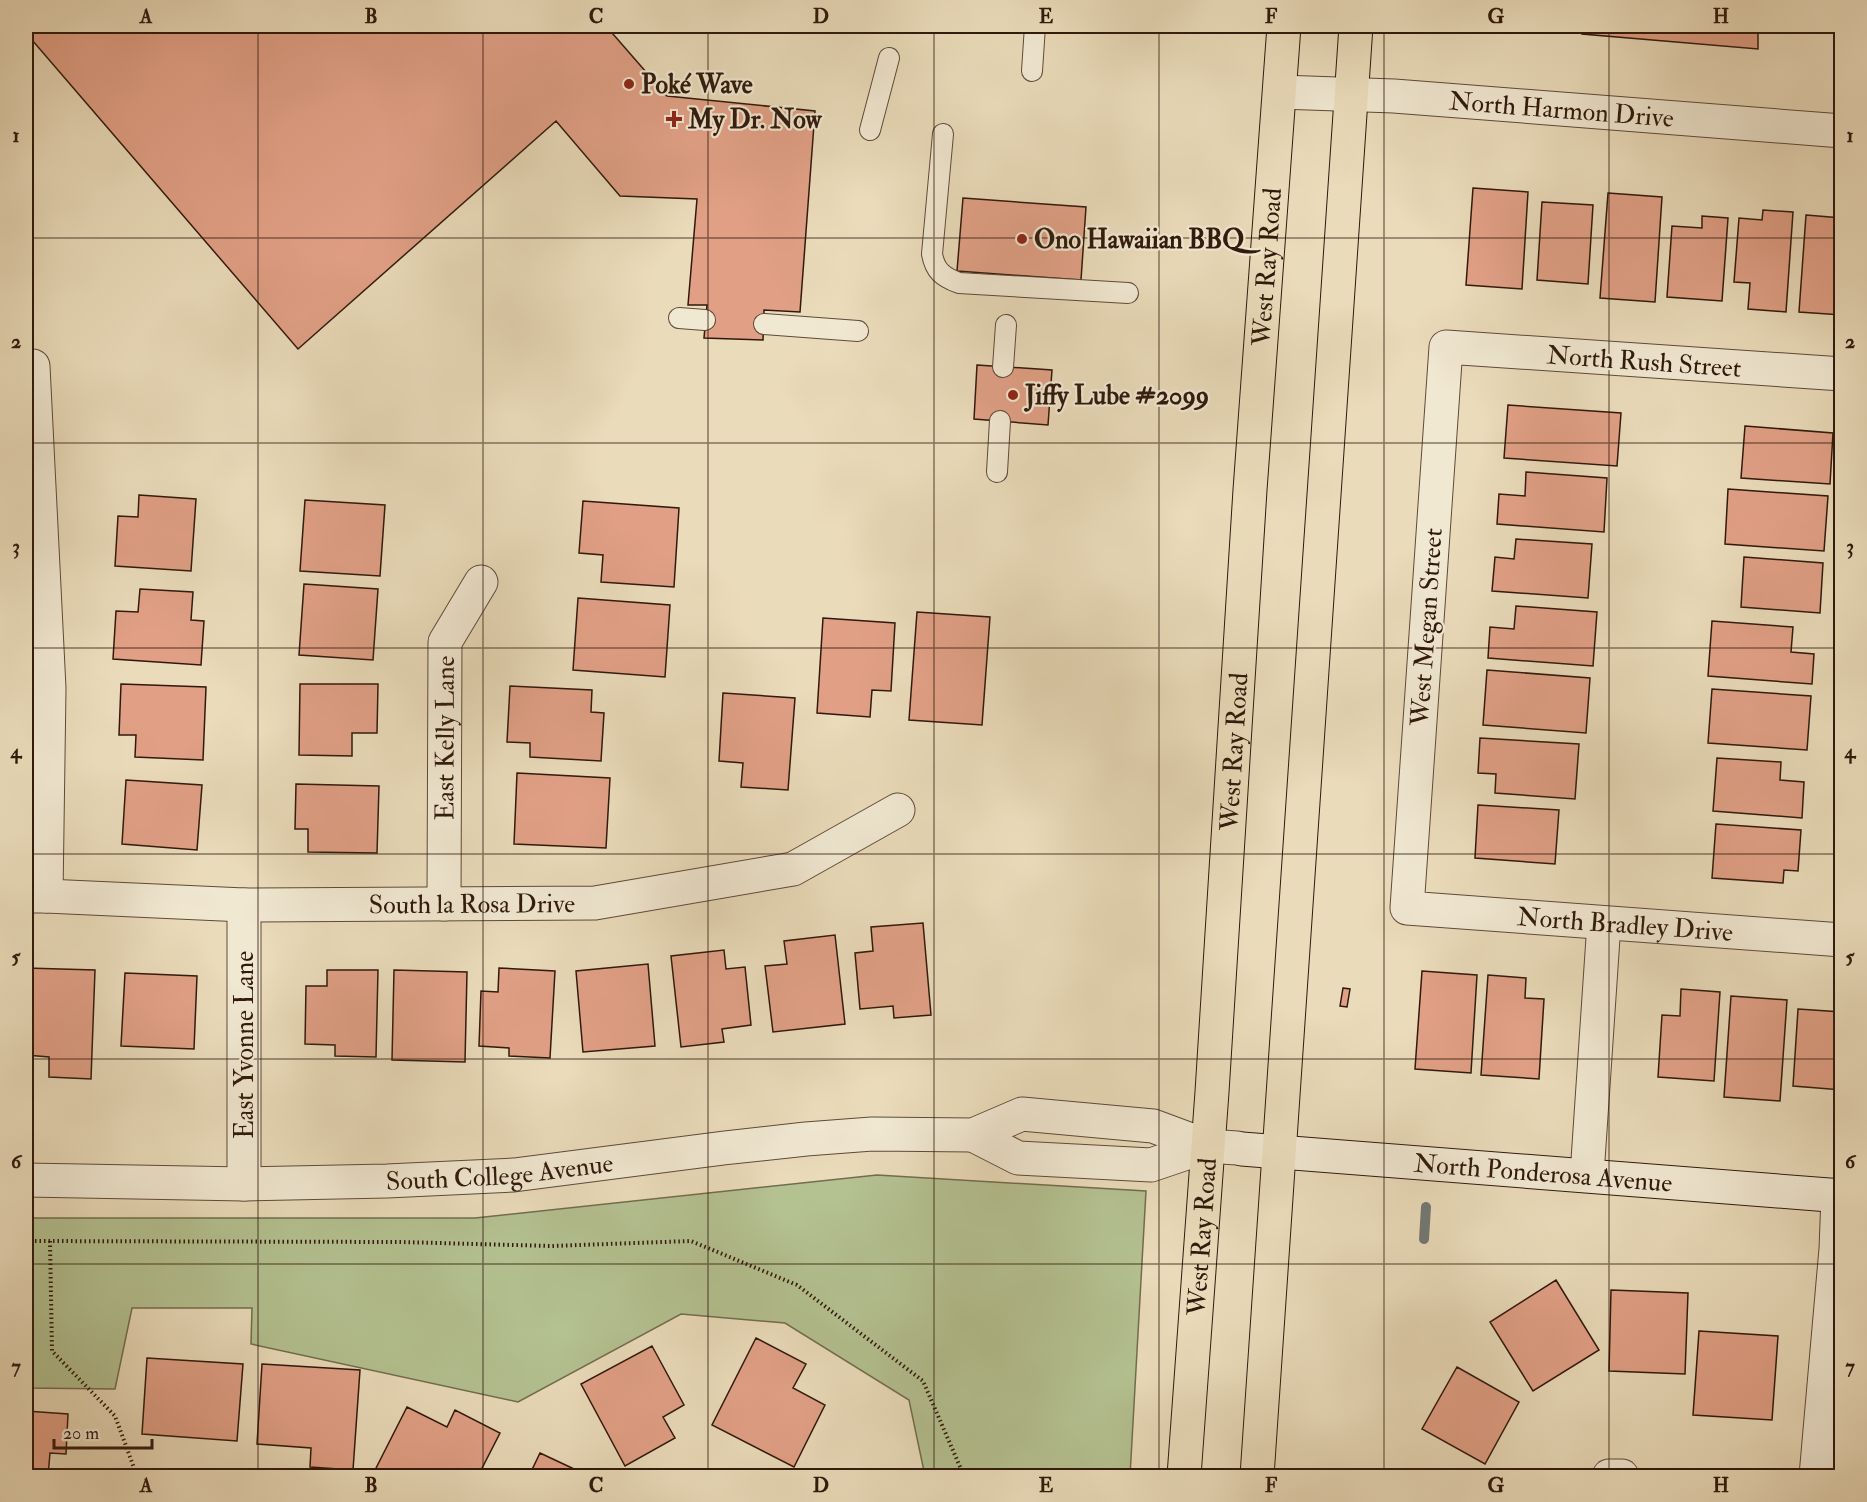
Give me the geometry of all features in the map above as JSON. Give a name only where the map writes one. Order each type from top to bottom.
[{"type":"main road","name":"West Ray Road","points":[[1184,1476],[1250,490],[1284,26]]},
{"type":"main road","points":[[1257,1476],[1356,26]]},
{"type":"street","name":"North Harmon Drive","points":[[1280,92],[1352,93],[1842,131]]},
{"type":"street","name":"North Rush Street","points":[[1446,347],[1842,374]]},
{"type":"street","name":"West Megan Street","points":[[1407,908],[1446,347]]},
{"type":"street","points":[[33,366],[49,688],[36,896]]},
{"type":"street","name":"East Kelly Lane","points":[[444,904],[445,642],[481,582]]},
{"type":"street","name":"South la Rosa Drive","points":[[36,896],[244,905],[595,903],[793,869],[898,810]]},
{"type":"street","name":"East Yvonne Lane","points":[[244,905],[244,1184]]},
{"type":"street","name":"North Bradley Drive","points":[[1407,908],[1842,940]]},
{"type":"street","points":[[1587,1175],[1604,923]]},
{"type":"street","name":"South College Avenue","points":[[26,1180],[244,1184],[514,1175],[806,1139],[872,1134],[973,1135],[1022,1114],[1153,1126],[1207,1146],[1242,1149]]},
{"type":"street","name":"South College Avenue","points":[[973,1135],[1018,1158],[1151,1165],[1207,1146]]},
{"type":"street","name":"North Ponderosa Avenue","points":[[1242,1149],[1840,1196]]},
{"type":"street","points":[[1816,1476],[1840,1196]]},
{"type":"lane","points":[[1032,71],[1035,26]]},
{"type":"lane","points":[[870,130],[889,58]]},
{"type":"lane","points":[[942,134],[932,254],[938,272],[959,283],[1128,292]]},
{"type":"lane","points":[[679,318],[705,320]]},
{"type":"lane","points":[[764,324],[858,331]]},
{"type":"lane","points":[[1004,367],[1006,325]]},
{"type":"lane","points":[[997,472],[1000,421]]},
{"type":"path","points":[[50,1240],[52,1351],[115,1416],[137,1476]]},
{"type":"path","points":[[26,1241],[388,1242],[551,1246],[691,1241],[797,1284],[923,1381],[964,1476]]},
{"type":"green space","points":[[877,1175],[1146,1191],[1130,1476],[925,1476],[909,1400],[785,1323],[681,1314],[518,1402],[251,1344],[252,1308],[132,1308],[115,1389],[26,1388],[26,1218],[475,1218]]},
{"type":"building","points":[[26,26],[606,26],[667,96],[815,111],[800,312],[764,310],[763,340],[704,338],[707,305],[688,305],[697,199],[620,196],[556,121],[298,349],[26,33]]},
{"type":"building","points":[[1583,26],[1758,26],[1758,49],[1582,34]]},
{"type":"building","points":[[1473,188],[1528,192],[1522,289],[1466,285]]},
{"type":"building","points":[[1608,193],[1662,197],[1655,302],[1600,298]]},
{"type":"building","name":"Ono Hawaiian BBQ","points":[[963,198],[1086,207],[1081,280],[957,271]]},
{"type":"building","points":[[1542,202],[1593,205],[1588,284],[1537,280]]},
{"type":"building","points":[[1763,210],[1793,212],[1786,312],[1748,309],[1750,283],[1734,282],[1739,218],[1762,220]]},
{"type":"building","points":[[1806,215],[1842,218],[1842,315],[1799,312]]},
{"type":"building","points":[[1702,216],[1728,218],[1722,301],[1667,297],[1672,226],[1702,228]]},
{"type":"building","name":"Jiffy Lube #2099","points":[[977,365],[1052,370],[1048,425],[974,419]]},
{"type":"building","points":[[1508,405],[1621,413],[1617,466],[1504,458]]},
{"type":"building","points":[[1745,426],[1833,433],[1830,484],[1741,478]]},
{"type":"building","points":[[1526,472],[1607,478],[1604,532],[1497,524],[1499,494],[1525,496]]},
{"type":"building","points":[[1728,489],[1828,496],[1824,551],[1725,544]]},
{"type":"building","points":[[139,495],[196,499],[191,571],[115,566],[118,516],[138,517]]},
{"type":"building","points":[[305,500],[385,505],[380,576],[300,571]]},
{"type":"building","points":[[583,501],[679,508],[674,587],[601,582],[603,555],[579,553]]},
{"type":"building","points":[[1516,539],[1592,544],[1588,598],[1492,591],[1495,557],[1514,559]]},
{"type":"building","points":[[1744,557],[1823,563],[1820,613],[1741,607]]},
{"type":"building","points":[[304,584],[378,589],[373,660],[299,655]]},
{"type":"building","points":[[140,589],[193,592],[191,620],[204,621],[201,665],[113,659],[116,611],[138,612]]},
{"type":"building","points":[[578,598],[670,605],[665,677],[573,670]]},
{"type":"building","points":[[1516,606],[1597,612],[1593,666],[1488,658],[1490,627],[1514,629]]},
{"type":"building","points":[[917,612],[990,617],[982,725],[909,720]]},
{"type":"building","points":[[823,618],[895,623],[891,691],[872,690],[870,717],[817,713]]},
{"type":"building","points":[[1712,621],[1793,627],[1791,652],[1814,654],[1812,684],[1708,676]]},
{"type":"building","points":[[1487,670],[1590,678],[1586,733],[1483,725]]},
{"type":"building","points":[[121,684],[206,687],[203,760],[135,757],[136,735],[119,735]]},
{"type":"building","points":[[300,684],[378,684],[377,733],[352,733],[352,756],[299,755]]},
{"type":"building","points":[[510,686],[592,690],[591,712],[604,713],[601,761],[530,757],[530,743],[507,742]]},
{"type":"building","points":[[1712,689],[1811,696],[1807,750],[1708,743]]},
{"type":"building","points":[[723,693],[795,698],[788,790],[741,787],[743,763],[719,761]]},
{"type":"building","points":[[1480,738],[1579,744],[1575,799],[1495,793],[1496,774],[1478,773]]},
{"type":"building","points":[[1717,758],[1781,762],[1780,780],[1804,782],[1802,818],[1713,811]]},
{"type":"building","points":[[517,773],[610,778],[606,848],[514,844]]},
{"type":"building","points":[[126,780],[202,785],[197,850],[122,844]]},
{"type":"building","points":[[296,784],[379,786],[377,853],[308,852],[308,829],[295,829]]},
{"type":"building","points":[[1478,805],[1559,810],[1555,864],[1475,858]]},
{"type":"building","points":[[1716,824],[1801,830],[1798,871],[1784,870],[1783,883],[1712,878]]},
{"type":"building","points":[[923,923],[931,1015],[894,1018],[893,1006],[860,1009],[855,953],[873,951],[871,927]]},
{"type":"building","points":[[835,935],[845,1024],[773,1032],[765,966],[787,964],[784,941]]},
{"type":"building","points":[[724,950],[726,969],[745,967],[751,1025],[722,1029],[724,1042],[681,1047],[671,956]]},
{"type":"building","points":[[648,964],[655,1046],[583,1052],[576,971]]},
{"type":"building","points":[[26,968],[95,970],[91,1079],[49,1077],[49,1057],[26,1055]]},
{"type":"building","points":[[499,968],[555,971],[550,1058],[509,1056],[509,1048],[479,1046],[481,991],[498,992]]},
{"type":"building","points":[[327,970],[378,970],[376,1057],[335,1056],[335,1045],[305,1044],[306,986],[327,986]]},
{"type":"building","points":[[394,970],[467,972],[465,1062],[392,1060]]},
{"type":"building","points":[[1422,971],[1477,975],[1471,1073],[1415,1069]]},
{"type":"building","points":[[125,973],[197,976],[194,1049],[121,1046]]},
{"type":"building","points":[[1488,975],[1526,978],[1525,998],[1544,999],[1539,1079],[1481,1075]]},
{"type":"building","points":[[1343,988],[1350,989],[1347,1007],[1340,1006]]},
{"type":"building","points":[[1681,989],[1720,992],[1714,1081],[1658,1077],[1662,1015],[1680,1016]]},
{"type":"building","points":[[1731,996],[1787,1000],[1780,1101],[1724,1097]]},
{"type":"building","points":[[1798,1009],[1842,1012],[1842,1090],[1793,1086]]},
{"type":"building","points":[[1556,1280],[1599,1350],[1533,1391],[1490,1322]]},
{"type":"building","points":[[1611,1290],[1688,1293],[1685,1374],[1609,1371]]},
{"type":"building","points":[[1699,1331],[1778,1336],[1772,1420],[1693,1415]]},
{"type":"building","points":[[756,1338],[806,1364],[793,1388],[825,1405],[794,1467],[712,1425]]},
{"type":"building","points":[[652,1346],[684,1405],[663,1417],[675,1438],[625,1466],[581,1384]]},
{"type":"building","points":[[147,1358],[243,1364],[237,1441],[142,1434]]},
{"type":"building","points":[[262,1364],[360,1370],[353,1470],[310,1467],[311,1448],[257,1444]]},
{"type":"building","points":[[1457,1367],[1519,1402],[1485,1464],[1422,1429]]},
{"type":"building","points":[[407,1407],[447,1427],[455,1410],[500,1433],[478,1476],[372,1476]]},
{"type":"building","points":[[26,1411],[68,1414],[66,1454],[50,1453],[48,1476],[26,1476]]},
{"type":"building","points":[[540,1453],[589,1476],[529,1476]]},
{"type":"waterway","points":[[1424,1239],[1426,1207]]},
{"type":"place","name":"Poké Wave","points":[[629,84]]},
{"type":"place","name":"My Dr. Now","points":[[674,119]]},
{"type":"place","name":"Ono Hawaiian BBQ","points":[[1022,239]]},
{"type":"place","name":"Jiffy Lube #2099","points":[[1013,395]]}]
